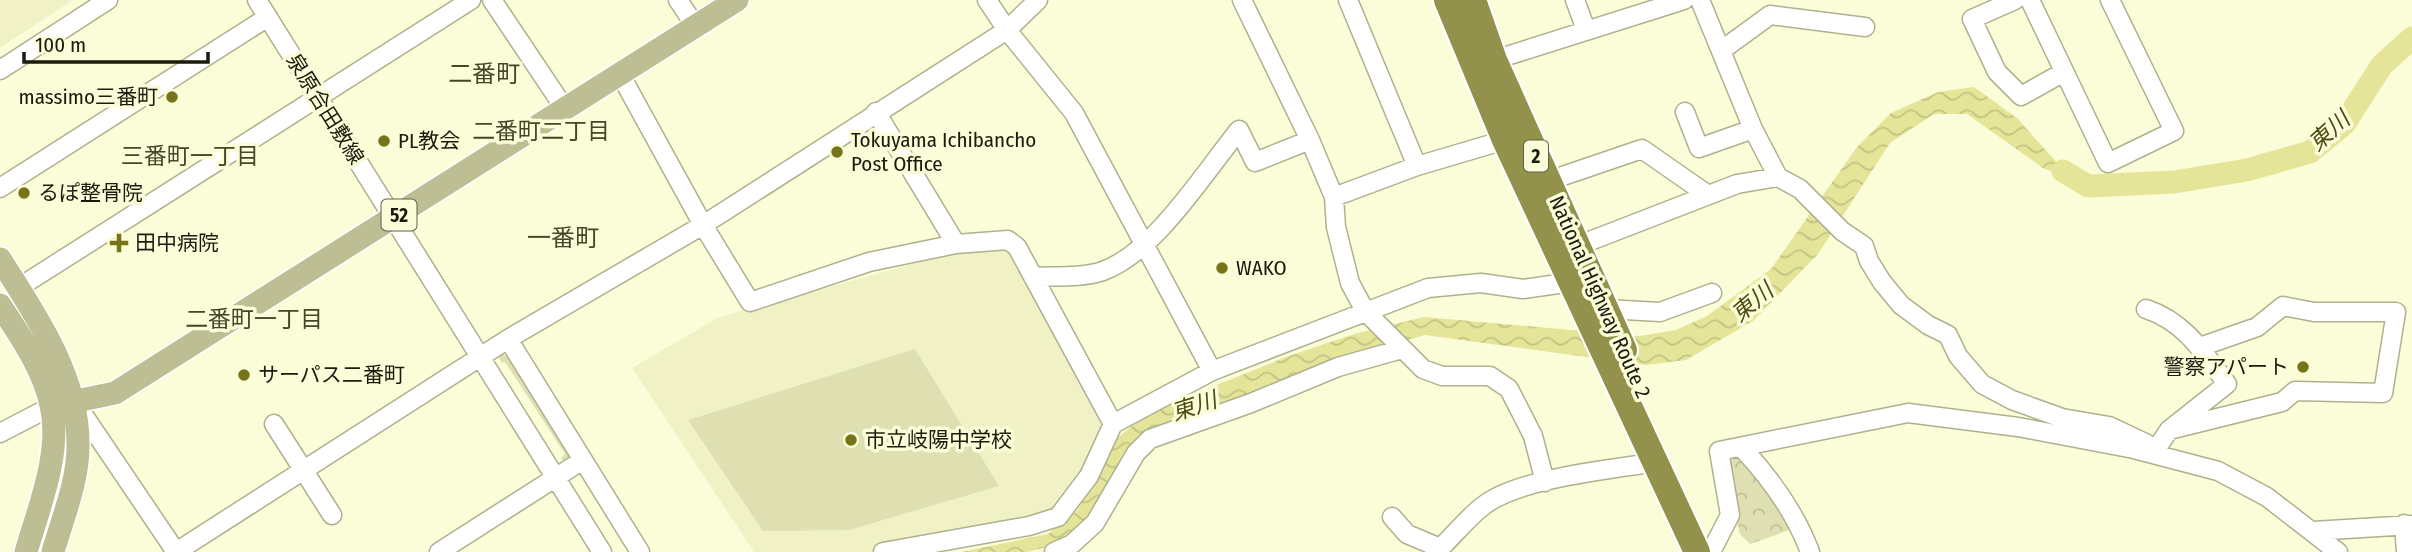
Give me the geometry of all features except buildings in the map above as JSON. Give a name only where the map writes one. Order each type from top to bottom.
[{"type":"highway","name":"National Highway Route 2","points":[[1447,0],[1505,140],[1572,282]]},
{"type":"highway","name":"National Highway Route 2","points":[[1473,0],[1494,60],[1577,246],[1596,310],[1709,550]]},
{"type":"highway","name":"2","points":[[1572,282],[1596,310]]},
{"type":"highway","name":"National Highway Route 2","points":[[1635,395],[1657,462],[1709,550]]},
{"type":"main road","name":"52","points":[[63,404],[115,393],[737,0]]},
{"type":"main road","points":[[0,259],[63,370],[63,404],[48,473],[26,552]]},
{"type":"main road","points":[[0,305],[63,404],[78,444],[75,473],[53,552]]},
{"type":"street","points":[[0,70],[108,0]]},
{"type":"street","name":"泉原合田敷線","points":[[257,0],[602,552]]},
{"type":"street","points":[[18,288],[471,0]]},
{"type":"street","points":[[492,0],[565,109]]},
{"type":"street","points":[[678,0],[696,27]]},
{"type":"street","points":[[987,0],[1007,30],[1074,113],[1212,371]]},
{"type":"street","points":[[0,433],[63,404],[176,552],[508,339],[703,225],[1007,30],[1038,0]]},
{"type":"street","points":[[1242,0],[1310,140],[1334,197],[1336,227],[1350,283],[1365,311],[1423,369],[1442,376],[1490,376],[1509,389],[1533,436],[1545,482]]},
{"type":"street","points":[[1348,0],[1417,166]]},
{"type":"street","points":[[1574,0],[1586,30]]},
{"type":"street","points":[[1494,60],[1684,0]]},
{"type":"street","points":[[1700,0],[1753,129],[1777,177],[1800,189],[1842,231],[1864,246],[1869,261],[1882,282],[1901,305],[1948,335],[1958,356],[1982,384],[2012,401],[2062,418],[2109,426],[2156,451]]},
{"type":"street","points":[[2015,0],[1972,19],[1997,72],[2021,96],[2064,72]]},
{"type":"street","points":[[2030,0],[2108,163],[2174,131],[2110,0]]},
{"type":"street","points":[[1722,50],[1770,15],[1865,27]]},
{"type":"street","points":[[0,188],[268,18]]},
{"type":"street","points":[[620,74],[703,225],[750,302],[869,262],[956,244],[1008,240],[1017,247],[1113,424]]},
{"type":"street","points":[[876,112],[956,244]]},
{"type":"street","points":[[1685,112],[1699,148],[1753,129]]},
{"type":"street","points":[[1033,277],[1099,272],[1122,262],[1145,246],[1239,130],[1255,162],[1310,140]]},
{"type":"street","points":[[1334,197],[1417,166],[1505,140]]},
{"type":"street","points":[[1548,181],[1642,149],[1707,195]]},
{"type":"street","points":[[1577,246],[1737,184],[1777,177]]},
{"type":"street","points":[[883,552],[1029,526],[1058,517],[1089,476],[1113,424],[1212,371],[1365,311],[1428,288],[1447,284],[1482,284],[1523,289],[1572,282]]},
{"type":"street","points":[[1596,310],[1660,312],[1712,293]]},
{"type":"street","points":[[2169,430],[2282,402],[2295,391],[2383,393],[2396,312],[2314,312],[2283,306],[2257,327],[2200,347]]},
{"type":"street","points":[[2146,309],[2163,315],[2181,328],[2200,347],[2227,384],[2169,430],[2156,451]]},
{"type":"street","points":[[508,339],[640,552]]},
{"type":"street","points":[[1054,552],[1072,544],[1095,523],[1136,453],[1150,439],[1251,403],[1339,366],[1402,349]]},
{"type":"street","points":[[1709,550],[1730,515],[1719,452],[1908,413],[2018,427],[2156,451],[2218,471],[2267,497],[2338,552]]},
{"type":"street","points":[[274,424],[332,515]]},
{"type":"street","points":[[1743,449],[1767,474],[1799,521],[1810,552]]},
{"type":"street","points":[[439,552],[583,460]]},
{"type":"street","points":[[1392,517],[1407,534],[1438,550],[1483,505],[1506,494],[1545,482],[1657,462]]},
{"type":"street","points":[[2313,531],[2408,525],[2406,552]]},
{"type":"shaded area","points":[[0,0],[73,0],[0,48]]},
{"type":"shaded area","points":[[1009,238],[1113,424],[1058,517],[883,552],[754,552],[632,368],[719,317]]},
{"type":"green space","points":[[915,349],[999,486],[849,530],[763,531],[688,420]]},
{"type":"green space","points":[[503,354],[509,358],[569,451],[572,461],[567,465],[561,458],[565,454],[505,362],[502,363],[498,356]]},
{"type":"green space","points":[[1741,452],[1798,527],[1750,544],[1740,534],[1721,455]]},
{"type":"water","points":[[1974,87],[2017,118],[2060,166],[2088,186],[2043,168],[1967,114],[1934,114],[1890,143],[1818,254],[1753,321],[1686,360],[1646,365],[1425,335],[1303,370],[1132,443],[1091,516],[1061,543],[1028,552],[961,552],[1048,534],[1077,511],[1115,440],[1147,413],[1286,357],[1354,334],[1424,317],[1640,336],[1676,330],[1707,316],[1771,269],[1857,147],[1891,113],[1938,92]]},
{"type":"waterway","name":"東川","points":[[2063,171],[2088,186],[2174,182],[2247,170],[2310,152],[2344,124],[2382,65],[2412,38]]},
{"type":"place","name":"massimo三番町","points":[[172,97]]},
{"type":"place","name":"PL教会","points":[[384,141]]},
{"type":"place","name":"Tokuyama Ichibancho Post Office","points":[[837,152]]},
{"type":"place","name":"るぽ整骨院","points":[[24,193]]},
{"type":"place","name":"田中病院","points":[[119,243]]},
{"type":"place","name":"WAKO","points":[[1222,268]]},
{"type":"place","name":"警察アパート","points":[[2303,367]]},
{"type":"place","name":"サーパス二番町","points":[[244,375]]},
{"type":"place","name":"市立岐陽中学校","points":[[851,440]]},
{"type":"district","name":"二番町","points":[[484,74]]},
{"type":"district","name":"二番町二丁目","points":[[541,131]]},
{"type":"district","name":"三番町一丁目","points":[[190,156]]},
{"type":"district","name":"一番町","points":[[563,238]]},
{"type":"district","name":"二番町一丁目","points":[[254,319]]}]
